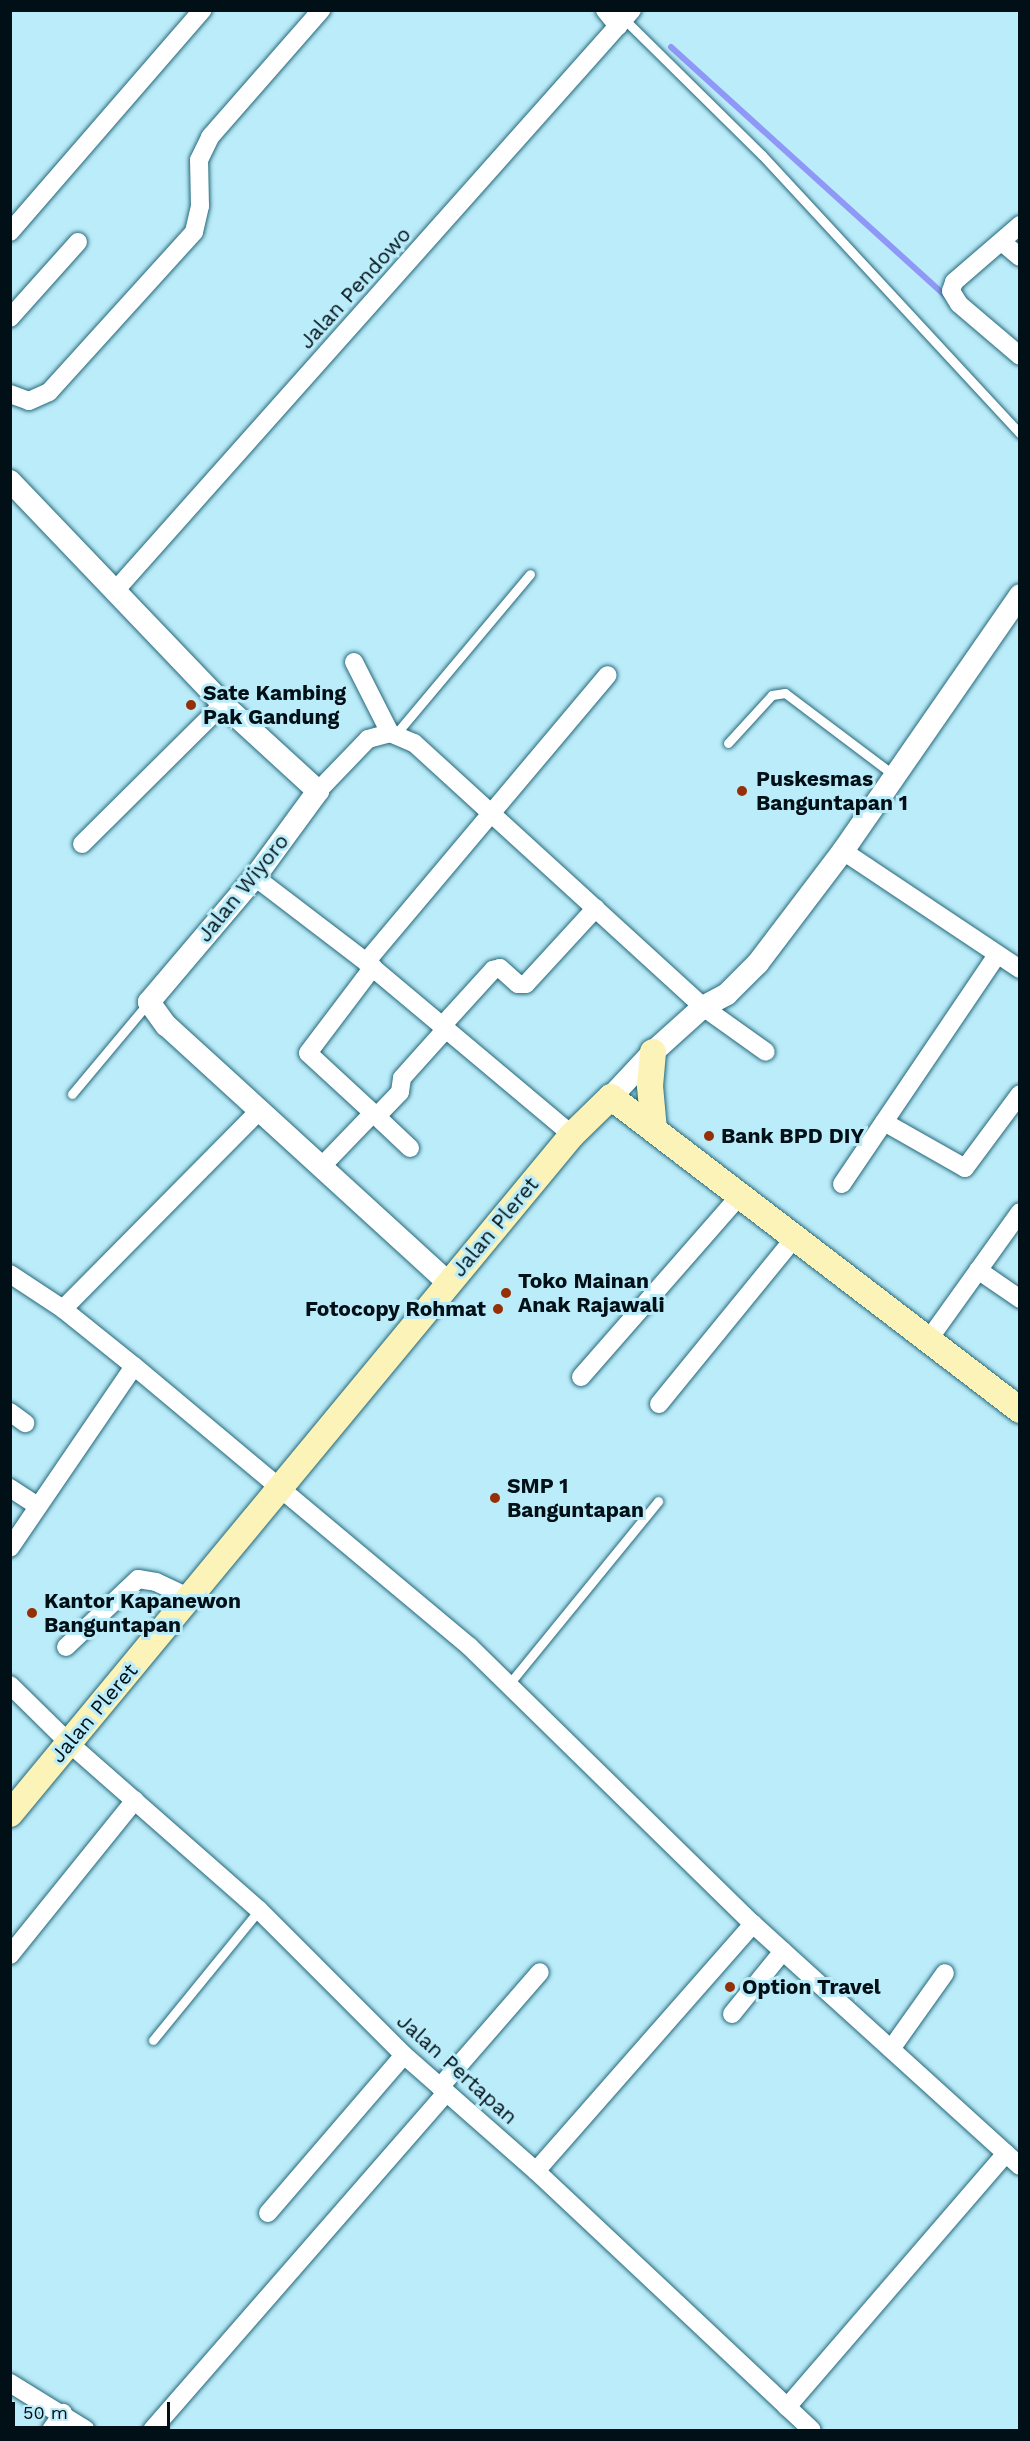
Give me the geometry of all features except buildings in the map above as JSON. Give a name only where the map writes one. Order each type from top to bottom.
[{"type":"main road","points":[[653,1052],[650,1086],[654,1130]]},
{"type":"main road","points":[[611,1097],[741,1194],[1020,1410]]},
{"type":"main road","name":"Jalan Pleret","points":[[10,1814],[572,1135],[611,1097]]},
{"type":"street","points":[[10,232],[202,10]]},
{"type":"street","points":[[10,394],[29,401],[49,392],[194,232],[200,206],[199,160],[210,137],[321,10]]},
{"type":"street","points":[[605,10],[626,17]]},
{"type":"street","name":"Jalan Pendowo","points":[[114,592],[626,17]]},
{"type":"street","points":[[1020,225],[954,282],[951,291],[959,304],[1020,356]]},
{"type":"street","points":[[10,318],[78,242]]},
{"type":"street","points":[[1002,242],[1020,257]]},
{"type":"street","points":[[10,481],[223,704],[318,791],[368,739],[393,734],[414,743],[703,1007],[766,1052]]},
{"type":"street","points":[[611,1097],[653,1052],[703,1007],[726,994],[758,963],[843,851],[894,774],[1020,595]]},
{"type":"street","points":[[354,662],[393,734]]},
{"type":"street","points":[[410,1148],[308,1053],[369,964],[608,675]]},
{"type":"street","points":[[82,844],[223,704]]},
{"type":"street","name":"Jalan Wiyoro","points":[[148,1002],[255,877],[318,791]]},
{"type":"street","points":[[843,851],[1020,969]]},
{"type":"street","points":[[255,877],[369,964],[572,1135]]},
{"type":"street","points":[[322,1166],[400,1092],[402,1078],[496,968],[518,984],[526,984],[597,908]]},
{"type":"street","points":[[842,1184],[997,955]]},
{"type":"street","points":[[148,1002],[166,1025],[449,1283]]},
{"type":"street","points":[[884,1122],[965,1168],[1020,1094]]},
{"type":"street","points":[[63,1309],[260,1110]]},
{"type":"street","points":[[581,1377],[741,1194]]},
{"type":"street","points":[[929,1339],[1020,1212]]},
{"type":"street","points":[[659,1404],[795,1237]]},
{"type":"street","points":[[978,1270],[1020,1299]]},
{"type":"street","points":[[10,1274],[63,1309],[134,1366],[469,1646],[753,1924],[1020,2166]]},
{"type":"street","points":[[10,1548],[134,1366]]},
{"type":"street","points":[[10,1488],[38,1506]]},
{"type":"street","points":[[66,1647],[138,1579],[156,1582],[190,1598]]},
{"type":"street","name":"Jalan Pertapan","points":[[10,1685],[69,1743],[259,1910],[404,2055],[536,2171],[812,2430]]},
{"type":"street","points":[[10,1955],[135,1800]]},
{"type":"street","points":[[536,2171],[753,1924]]},
{"type":"street","points":[[732,2014],[783,1951]]},
{"type":"street","points":[[152,2430],[443,2090],[540,1972]]},
{"type":"street","points":[[891,2049],[945,1973]]},
{"type":"street","points":[[268,2213],[404,2055]]},
{"type":"street","points":[[787,2407],[1006,2153]]},
{"type":"street","points":[[10,2383],[63,2413],[86,2430]]},
{"type":"street","points":[[51,2430],[63,2413]]},
{"type":"lane","points":[[626,17],[762,155],[1020,434]]},
{"type":"lane","points":[[393,734],[530,574]]},
{"type":"lane","points":[[728,743],[772,695],[785,693],[894,774]]},
{"type":"lane","points":[[72,1094],[148,1002]]},
{"type":"lane","points":[[508,1684],[658,1501]]},
{"type":"lane","points":[[153,2040],[259,1910]]},
{"type":"waterway","points":[[671,47],[947,297]]},
{"type":"place","name":"Sate Kambing Pak Gandung","points":[[191,705]]},
{"type":"place","name":"Puskesmas Banguntapan 1","points":[[742,791]]},
{"type":"place","name":"Bank BPD DIY","points":[[709,1136]]},
{"type":"place","name":"Toko Mainan Anak Rajawali","points":[[506,1293]]},
{"type":"place","name":"Fotocopy Rohmat","points":[[498,1309]]},
{"type":"place","name":"SMP 1 Banguntapan","points":[[495,1498]]},
{"type":"place","name":"Kantor Kapanewon Banguntapan","points":[[32,1613]]},
{"type":"place","name":"Option Travel","points":[[730,1987]]}]
